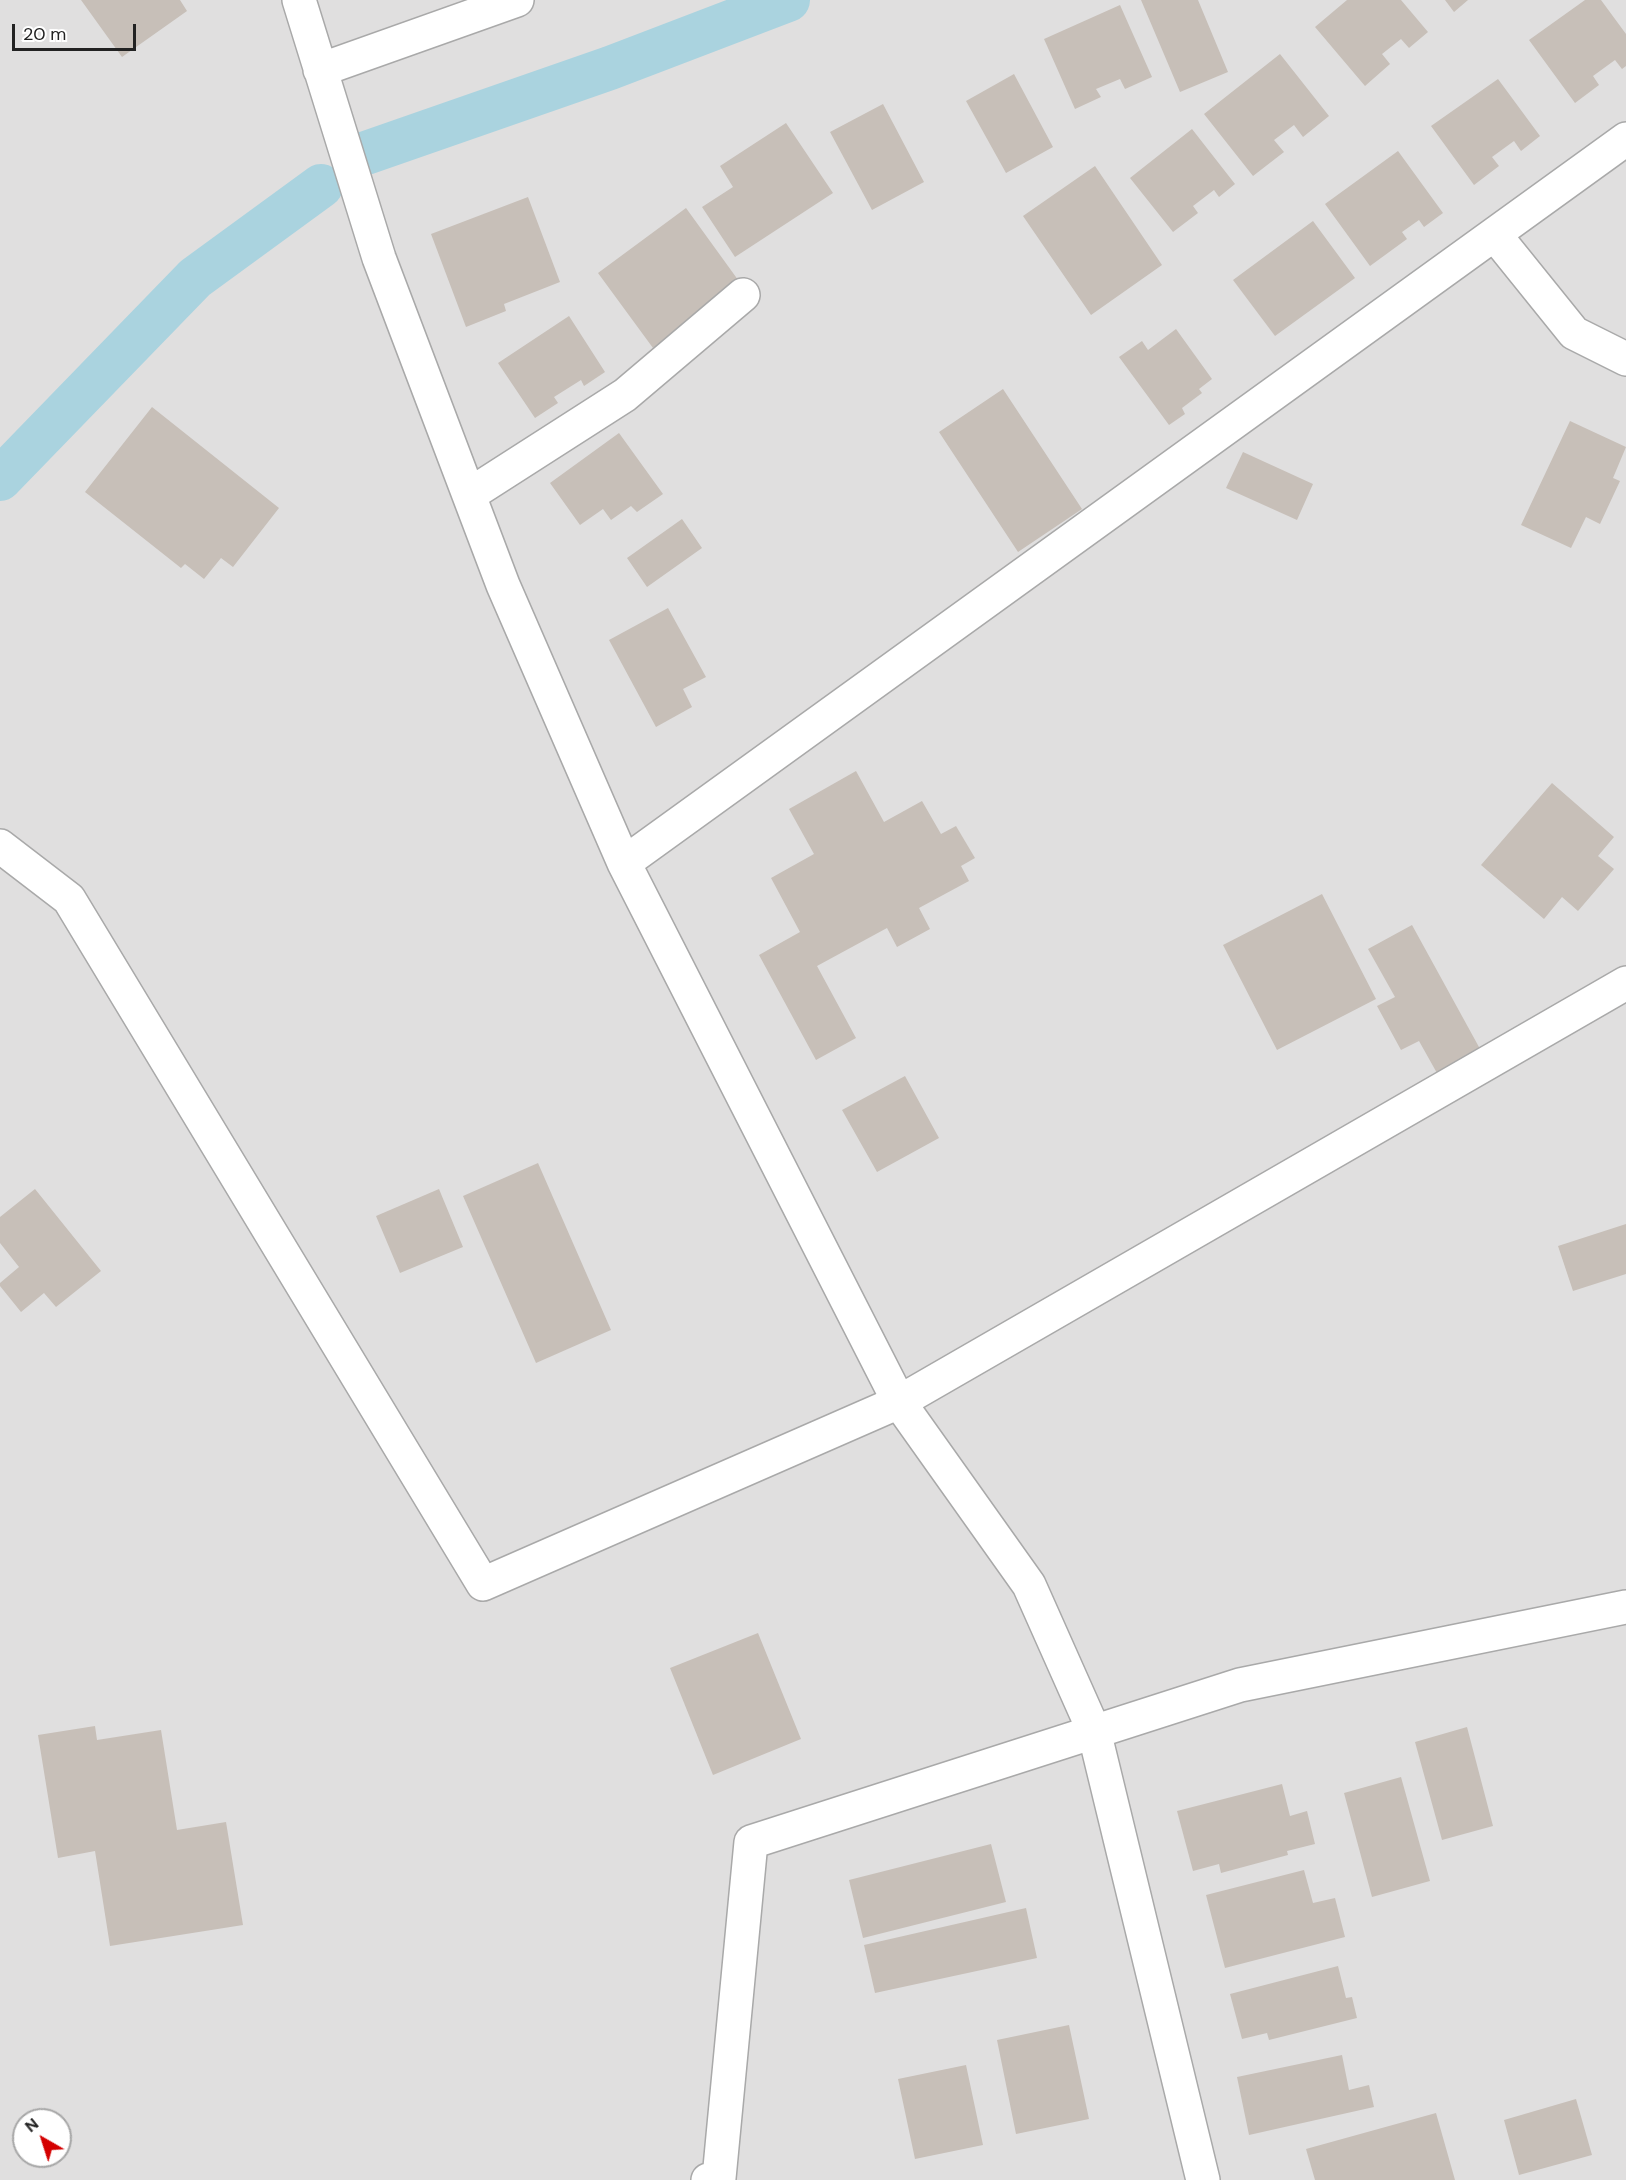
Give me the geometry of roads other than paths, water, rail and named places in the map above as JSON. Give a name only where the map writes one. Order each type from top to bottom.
[{"type":"street","points":[[298,0],[379,258],[503,585],[624,863],[898,1402],[1029,1585],[1094,1731],[1203,2180]]},
{"type":"street","points":[[320,70],[517,0]]},
{"type":"street","points":[[624,863],[1626,139]]},
{"type":"street","points":[[1495,234],[1574,333],[1626,359]]},
{"type":"street","points":[[469,495],[625,395],[743,295]]},
{"type":"street","points":[[0,846],[69,899],[483,1584],[898,1402],[1626,983]]},
{"type":"street","points":[[708,2180],[719,2178],[751,1842],[1240,1685],[1626,1607]]},
{"type":"waterway","points":[[366,153],[610,68],[788,0]]},
{"type":"waterway","points":[[0,479],[195,278],[321,186]]}]
